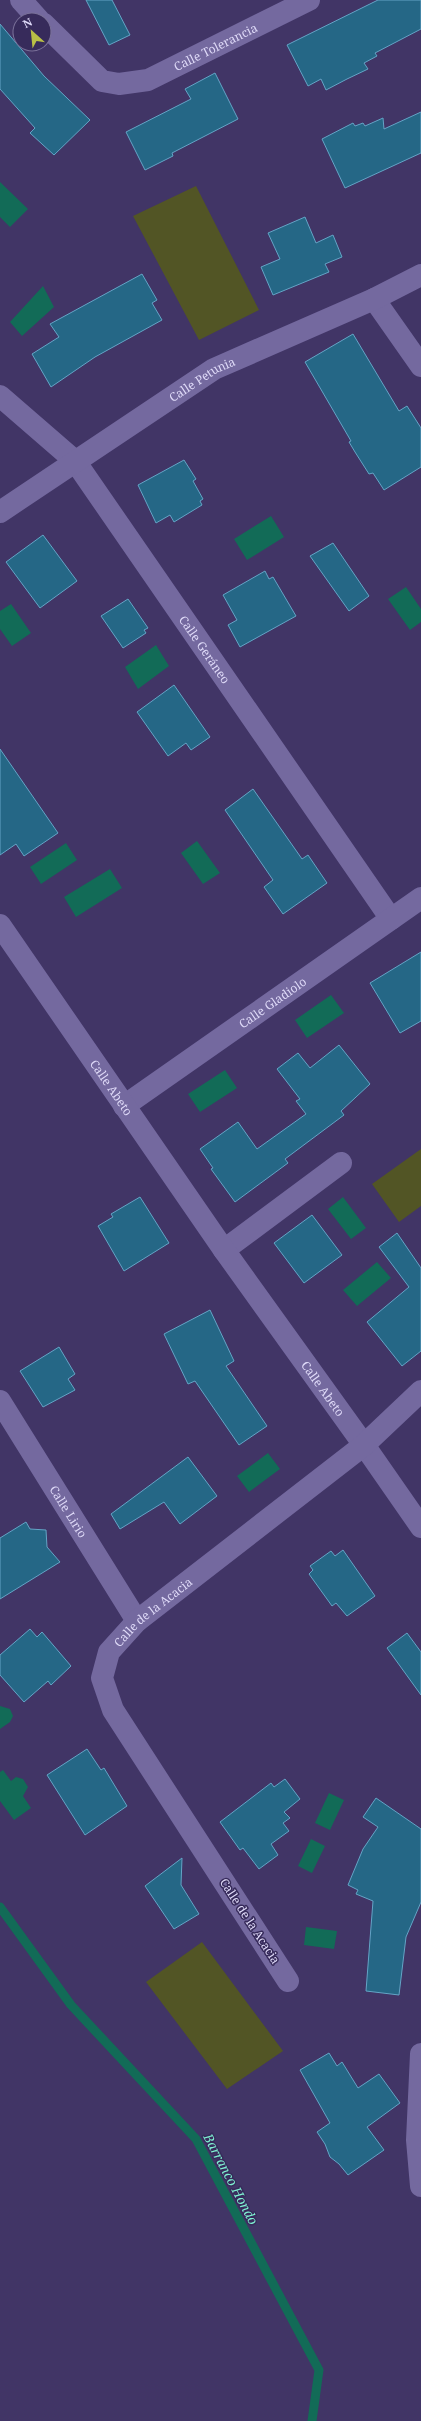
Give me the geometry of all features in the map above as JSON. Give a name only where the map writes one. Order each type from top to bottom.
[{"type":"street","points":[[21,0],[32,12]]},
{"type":"street","name":"Calle Tolerancia","points":[[52,32],[102,81],[119,84],[148,80],[309,0]]},
{"type":"street","name":"Calle Petunia","points":[[0,512],[214,369],[374,299],[421,275]]},
{"type":"street","points":[[374,299],[421,366]]},
{"type":"street","name":"Calle Geráneo","points":[[0,396],[75,461],[391,919]]},
{"type":"street","name":"Calle Gladiolo","points":[[124,1106],[421,898]]},
{"type":"street","name":"Calle Abeto","points":[[0,925],[224,1250],[421,1527]]},
{"type":"street","points":[[224,1250],[341,1163]]},
{"type":"street","name":"Calle de la Acacia","points":[[288,1981],[113,1710],[102,1678],[109,1652],[137,1621],[364,1446],[421,1391]]},
{"type":"street","name":"Calle Lirio","points":[[0,1401],[137,1621]]},
{"type":"street","points":[[421,2054],[417,2140],[421,2186]]},
{"type":"shaded area","points":[[0,182],[28,209],[10,227],[0,217]]},
{"type":"shaded area","points":[[196,186],[259,310],[199,340],[133,216]]},
{"type":"shaded area","points":[[43,286],[54,307],[22,336],[10,322]]},
{"type":"shaded area","points":[[271,516],[284,537],[247,560],[234,539]]},
{"type":"shaded area","points":[[406,587],[421,609],[421,622],[410,630],[388,599]]},
{"type":"shaded area","points":[[11,604],[31,633],[12,646],[0,629],[0,611]]},
{"type":"shaded area","points":[[156,645],[169,666],[138,689],[125,667]]},
{"type":"shaded area","points":[[197,841],[220,873],[203,884],[181,853]]},
{"type":"shaded area","points":[[66,843],[77,860],[41,884],[30,867]]},
{"type":"shaded area","points":[[110,869],[122,888],[76,917],[64,897]]},
{"type":"shaded area","points":[[331,995],[344,1013],[307,1038],[295,1020]]},
{"type":"shaded area","points":[[225,1070],[237,1088],[200,1112],[188,1094]]},
{"type":"shaded area","points":[[421,1149],[421,1206],[399,1222],[372,1184]]},
{"type":"shaded area","points":[[343,1197],[366,1228],[351,1239],[328,1209]]},
{"type":"shaded area","points":[[377,1262],[391,1278],[357,1306],[343,1290]]},
{"type":"shaded area","points":[[268,1453],[280,1469],[249,1492],[237,1476]]},
{"type":"shaded area","points":[[0,1706],[10,1709],[13,1716],[10,1722],[0,1729]]},
{"type":"shaded area","points":[[3,1770],[11,1781],[16,1777],[23,1779],[28,1787],[23,1796],[31,1808],[14,1820],[0,1801],[0,1772]]},
{"type":"shaded area","points":[[329,1793],[344,1800],[330,1830],[315,1823]]},
{"type":"shaded area","points":[[311,1839],[325,1846],[312,1873],[298,1866]]},
{"type":"shaded area","points":[[306,1927],[337,1931],[334,1949],[304,1945]]},
{"type":"shaded area","points":[[202,1942],[283,2051],[227,2089],[146,1982]]},
{"type":"building","points":[[86,0],[112,0],[130,35],[109,45]]},
{"type":"building","points":[[378,0],[421,0],[421,29],[375,53],[377,56],[364,63],[368,69],[326,90],[321,79],[308,86],[287,45]]},
{"type":"building","points":[[0,24],[12,38],[12,52],[24,52],[44,76],[90,120],[54,155],[30,133],[35,128],[0,89]]},
{"type":"building","points":[[215,73],[238,119],[172,153],[173,156],[145,170],[126,132],[191,99],[185,89]]},
{"type":"building","points":[[421,112],[421,153],[345,188],[322,139],[353,123],[355,126],[363,123],[365,126],[383,118],[384,129]]},
{"type":"building","points":[[305,217],[316,243],[333,235],[342,257],[325,264],[329,272],[273,295],[261,267],[280,259],[268,233]]},
{"type":"building","points":[[142,274],[157,300],[152,303],[162,320],[95,357],[51,387],[32,354],[59,337],[50,324]]},
{"type":"building","points":[[353,334],[399,411],[407,406],[421,428],[421,467],[384,490],[373,473],[369,474],[355,452],[349,442],[351,441],[305,362]]},
{"type":"building","points":[[184,460],[196,479],[193,481],[203,499],[200,501],[202,505],[174,522],[170,515],[156,523],[138,485]]},
{"type":"building","points":[[43,535],[77,581],[40,608],[6,562]]},
{"type":"building","points":[[333,543],[369,596],[349,611],[310,556]]},
{"type":"building","points":[[265,571],[269,579],[273,577],[296,616],[240,647],[228,625],[237,620],[223,595]]},
{"type":"building","points":[[128,599],[148,628],[144,630],[146,633],[123,648],[101,616]]},
{"type":"building","points":[[174,685],[210,737],[191,750],[186,743],[168,756],[137,712]]},
{"type":"building","points":[[0,749],[58,833],[24,856],[16,844],[0,855]]},
{"type":"building","points":[[253,789],[302,859],[308,855],[327,883],[283,914],[264,887],[273,880],[225,810]]},
{"type":"building","points":[[421,952],[421,1021],[400,1033],[370,983]]},
{"type":"building","points":[[339,1045],[370,1084],[341,1111],[344,1115],[285,1159],[288,1163],[235,1202],[211,1169],[213,1168],[200,1149],[238,1122],[257,1149],[306,1114],[296,1101],[300,1099],[277,1069],[298,1053],[310,1068]]},
{"type":"building","points":[[140,1197],[169,1243],[124,1271],[98,1226],[113,1217],[111,1214]]},
{"type":"building","points":[[312,1215],[342,1255],[304,1283],[274,1243]]},
{"type":"building","points":[[397,1233],[421,1268],[421,1351],[402,1366],[367,1322],[409,1287],[379,1247]]},
{"type":"building","points":[[210,1310],[234,1361],[226,1366],[267,1426],[239,1445],[195,1381],[188,1384],[164,1334]]},
{"type":"building","points":[[59,1347],[75,1374],[68,1379],[75,1390],[43,1407],[20,1371]]},
{"type":"building","points":[[188,1457],[217,1496],[180,1524],[164,1502],[120,1529],[111,1514]]},
{"type":"building","points":[[26,1522],[30,1529],[46,1530],[47,1547],[60,1562],[0,1599],[0,1538]]},
{"type":"building","points":[[343,1550],[375,1596],[347,1616],[336,1603],[332,1606],[309,1574],[313,1570],[310,1566],[331,1551],[335,1556]]},
{"type":"building","points":[[30,1629],[37,1637],[42,1632],[71,1666],[51,1685],[48,1681],[24,1702],[0,1675],[0,1655]]},
{"type":"building","points":[[407,1633],[421,1652],[421,1695],[387,1648]]},
{"type":"building","points":[[87,1749],[101,1770],[104,1768],[127,1806],[85,1835],[47,1775]]},
{"type":"building","points":[[285,1779],[300,1799],[284,1812],[290,1818],[283,1823],[289,1831],[271,1844],[278,1855],[259,1869],[243,1848],[240,1850],[220,1822],[271,1783],[274,1787]]},
{"type":"building","points":[[376,1798],[421,1829],[421,1902],[406,1937],[399,1995],[366,1991],[373,1901],[356,1894],[358,1890],[348,1885],[363,1849],[378,1827],[363,1817]]},
{"type":"building","points":[[182,1858],[181,1885],[199,1914],[174,1929],[145,1886]]},
{"type":"building","points":[[329,2053],[337,2066],[342,2062],[358,2088],[379,2074],[400,2103],[367,2127],[384,2150],[348,2175],[339,2164],[330,2157],[325,2144],[317,2132],[330,2123],[300,2070]]},
{"type":"waterway","name":"Barranco Hondo","points":[[0,1907],[71,2005],[196,2139],[319,2370],[312,2421]]}]
